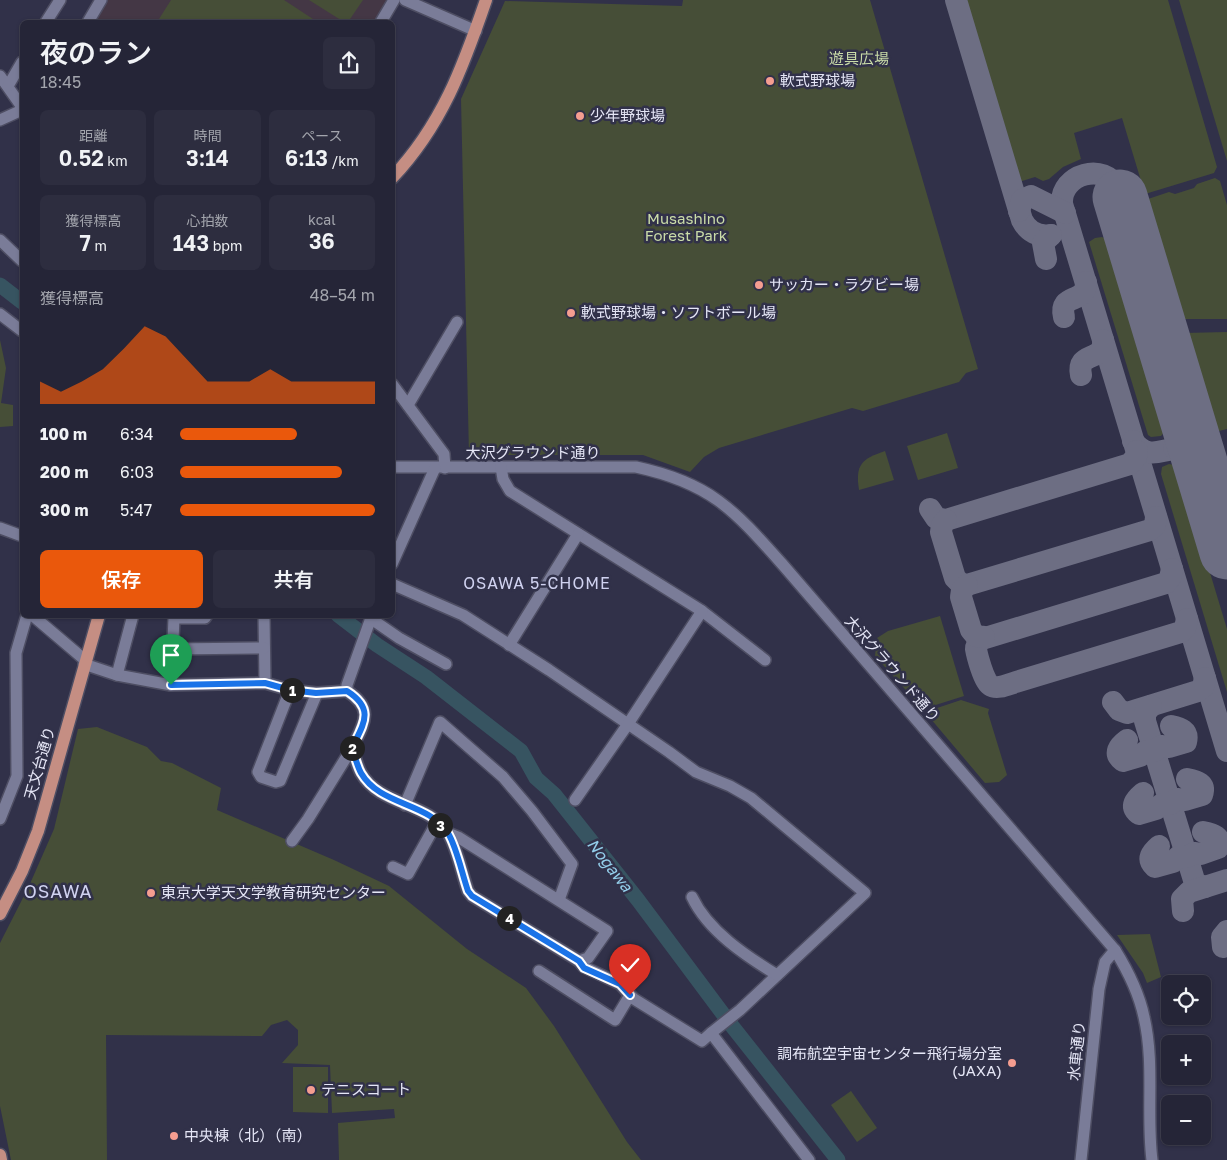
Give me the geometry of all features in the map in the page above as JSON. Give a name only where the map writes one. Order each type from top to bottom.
[{"type":"main road","points":[[395,175],[413,154],[438,118],[461,72],[486,0]]},
{"type":"main road","name":"天文台通り","points":[[0,914],[36,838],[99,618]]},
{"type":"main road","points":[[0,1154],[1,1160]]},
{"type":"street","points":[[47,20],[60,0]]},
{"type":"street","points":[[89,20],[101,0]]},
{"type":"street","points":[[382,20],[394,0]]},
{"type":"street","points":[[405,0],[476,30]]},
{"type":"street","points":[[8,86],[20,65]]},
{"type":"street","points":[[0,76],[20,106]]},
{"type":"street","points":[[0,120],[20,110]]},
{"type":"street","points":[[0,240],[20,259]]},
{"type":"street","points":[[0,314],[20,329]]},
{"type":"street","points":[[408,405],[457,322]]},
{"type":"street","points":[[395,388],[444,454],[440,468],[395,558]]},
{"type":"street","name":"大沢グラウンド通り","points":[[395,467],[636,468],[671,476],[698,487],[730,508],[783,565],[1115,950],[1138,993],[1144,1018],[1148,1043],[1152,1160]]},
{"type":"street","points":[[501,467],[503,478],[510,491],[702,611],[765,660]]},
{"type":"street","points":[[0,528],[20,535]]},
{"type":"street","points":[[509,645],[578,534]]},
{"type":"street","points":[[352,748],[361,774],[376,790],[430,816],[448,833],[457,854],[468,891],[472,896],[579,961],[584,968],[620,984],[630,995],[702,1041],[738,1012],[865,893],[751,798],[696,772],[628,724],[463,615],[395,585]]},
{"type":"street","points":[[575,800],[628,724],[702,611]]},
{"type":"street","points":[[0,819],[18,776],[16,653],[26,618]]},
{"type":"street","points":[[35,618],[85,662],[117,675],[171,685],[265,683],[290,690],[316,693],[347,691],[362,703],[365,710],[364,721],[352,748],[308,819],[292,840]]},
{"type":"street","points":[[117,675],[132,618]]},
{"type":"street","points":[[171,685],[174,618],[205,618]]},
{"type":"street","points":[[264,618],[265,683]]},
{"type":"street","points":[[347,691],[347,685],[357,654],[371,618]]},
{"type":"street","points":[[372,618],[399,638],[446,664]]},
{"type":"street","points":[[173,649],[264,648]]},
{"type":"street","points":[[290,690],[258,772],[260,777],[276,782],[280,781],[316,693]]},
{"type":"street","points":[[405,805],[440,722],[503,777],[532,810],[572,864],[559,900]]},
{"type":"street","points":[[393,867],[408,874],[437,822]]},
{"type":"street","points":[[448,833],[458,837],[607,931],[588,958],[579,961]]},
{"type":"street","points":[[692,897],[697,908],[743,953],[777,975]]},
{"type":"street","name":"水車通り","points":[[1081,1160],[1099,989],[1105,962],[1115,950]]},
{"type":"street","points":[[539,971],[615,1020],[630,995]]},
{"type":"street","points":[[712,1032],[809,1160]]},
{"type":"shaded area","points":[[106,0],[389,0],[375,20],[93,20]]},
{"type":"green space","points":[[171,0],[284,0],[313,19],[161,20],[159,19]]},
{"type":"green space","points":[[309,0],[363,0],[349,20],[341,20]]},
{"type":"green space","name":"Musashino Forest Park","points":[[683,0],[870,0],[978,369],[966,373],[959,382],[863,411],[852,408],[719,448],[704,457],[690,472],[643,455],[469,455],[461,99],[505,1],[682,6]]},
{"type":"green space","points":[[964,0],[1168,0],[1217,167],[1214,173],[1145,194],[1122,118],[1074,133],[1081,159],[1063,167],[1049,179],[1043,181],[1035,177],[1019,182]]},
{"type":"green space","points":[[1179,0],[1227,0],[1227,161]]},
{"type":"green space","points":[[1215,178],[1220,181],[1227,205],[1227,319],[1180,319],[1145,200],[1169,192],[1175,194]]},
{"type":"green space","points":[[1102,237],[1106,239],[1166,430],[1161,436],[1151,437],[1148,435],[1089,242],[1095,238]]},
{"type":"green space","points":[[1227,332],[1227,429],[1215,432],[1184,333]]},
{"type":"green space","points":[[0,340],[6,368],[1,403],[13,405],[13,426],[0,427]]},
{"type":"green space","points":[[947,433],[958,468],[918,480],[907,446]]},
{"type":"green space","points":[[885,451],[894,480],[859,490],[859,468],[866,460]]},
{"type":"green space","points":[[1169,464],[1174,465],[1179,470],[1227,629],[1227,692],[1161,474],[1162,467]]},
{"type":"green space","points":[[940,616],[964,696],[923,709],[875,656],[877,638],[888,631]]},
{"type":"green space","points":[[961,700],[989,709],[988,713],[1007,775],[999,782],[985,783],[925,712]]},
{"type":"green space","points":[[97,727],[147,747],[161,761],[172,763],[221,788],[217,810],[334,860],[389,886],[467,949],[526,988],[554,1026],[627,1142],[641,1160],[339,1160],[338,1123],[395,1118],[394,1109],[332,1113],[330,1065],[282,1063],[298,1045],[298,1030],[287,1020],[271,1025],[262,1036],[106,1035],[107,1160],[11,1160],[0,1106],[0,943],[29,886],[54,829],[78,729]]},
{"type":"green space","points":[[1150,934],[1161,977],[1147,983],[1143,973],[1117,935]]},
{"type":"green space","name":"テニスコート","points":[[293,1067],[328,1067],[328,1113],[293,1112]]},
{"type":"green space","points":[[851,1091],[877,1128],[857,1142],[831,1105]]},
{"type":"waterway","name":"Nogawa","points":[[0,285],[20,300]]},
{"type":"waterway","name":"Nogawa","points":[[342,618],[377,645],[426,677],[521,751],[536,778],[554,794],[638,900],[732,1026],[838,1160]]},
{"type":"taxiway","points":[[956,0],[1022,220],[1027,228],[1034,233],[1051,235]]},
{"type":"taxiway","points":[[1118,189],[1112,180],[1103,175],[1084,175],[1068,185],[1063,194],[1062,204],[1227,751]]},
{"type":"taxiway","points":[[1019,211],[1022,200],[1031,196],[1065,213]]},
{"type":"taxiway","points":[[1046,259],[1043,243],[1051,235]]},
{"type":"taxiway","points":[[1064,317],[1063,309],[1065,304],[1082,294],[1086,282]]},
{"type":"taxiway","points":[[1081,375],[1083,362],[1100,352],[1103,340]]},
{"type":"taxiway","points":[[1174,448],[1185,435],[1187,418]]},
{"type":"taxiway","points":[[1133,441],[1142,449],[1150,452],[1181,449],[1200,463]]},
{"type":"taxiway","points":[[930,509],[936,518],[946,520],[1130,464],[1136,457],[1137,451]]},
{"type":"taxiway","points":[[946,520],[942,525],[941,532],[955,578],[960,583],[967,585],[1150,530],[1155,525],[1156,517]]},
{"type":"taxiway","points":[[1172,569],[1170,578],[1166,583],[982,639],[976,647],[979,662],[988,683],[996,687],[1003,686],[1181,632],[1185,628],[1187,619]]},
{"type":"taxiway","points":[[967,585],[962,590],[961,597],[971,630],[976,636],[984,637]]},
{"type":"taxiway","points":[[1113,702],[1119,710],[1127,713],[1198,691],[1203,687],[1205,678]]},
{"type":"taxiway","points":[[1151,706],[1145,713],[1145,721],[1194,880],[1197,884],[1205,887]]},
{"type":"taxiway","points":[[1127,740],[1118,750],[1118,755],[1123,761],[1140,756],[1146,751],[1154,751],[1161,746],[1169,747],[1186,742],[1185,732],[1171,726]]},
{"type":"taxiway","points":[[1143,793],[1134,805],[1139,814],[1156,809],[1162,804],[1170,804],[1177,799],[1185,800],[1202,795],[1202,785],[1187,779]]},
{"type":"taxiway","points":[[1159,846],[1150,858],[1155,867],[1173,862],[1178,857],[1187,857],[1194,853],[1201,854],[1218,848],[1218,838],[1203,832]]},
{"type":"taxiway","points":[[1183,911],[1182,899],[1189,892],[1227,880]]},
{"type":"taxiway","points":[[1223,947],[1222,937],[1227,931]]},
{"type":"runway","points":[[1120,197],[1227,552]]},
{"type":"place","name":"軟式野球場","points":[[770,81]]},
{"type":"place","name":"少年野球場","points":[[580,116]]},
{"type":"place","name":"サッカー・ラグビー場","points":[[759,285]]},
{"type":"place","name":"軟式野球場・ソフトボール場","points":[[571,313]]},
{"type":"place","name":"東京大学天文学教育研究センター","points":[[151,893]]},
{"type":"place","name":"調布航空宇宙センター飛行場分室 (JAXA)","points":[[1012,1063]]},
{"type":"place","name":"テニスコート","points":[[311,1090]]},
{"type":"place","name":"中央棟（北）（南）","points":[[174,1136]]},
{"type":"district","name":"OSAWA 5-CHOME","points":[[537,583]]},
{"type":"district","name":"OSAWA","points":[[58,892]]},
{"type":"route","points":[[171,685],[265,683],[290,690],[325,694],[347,691],[362,703],[365,710],[364,721],[352,748],[361,774],[376,790],[430,816],[439,823],[448,833],[457,854],[468,891],[472,896],[579,961],[584,968],[620,984],[630,995]]},
{"type":"park label","name":"遊具広場","points":[[859,59]]}]
